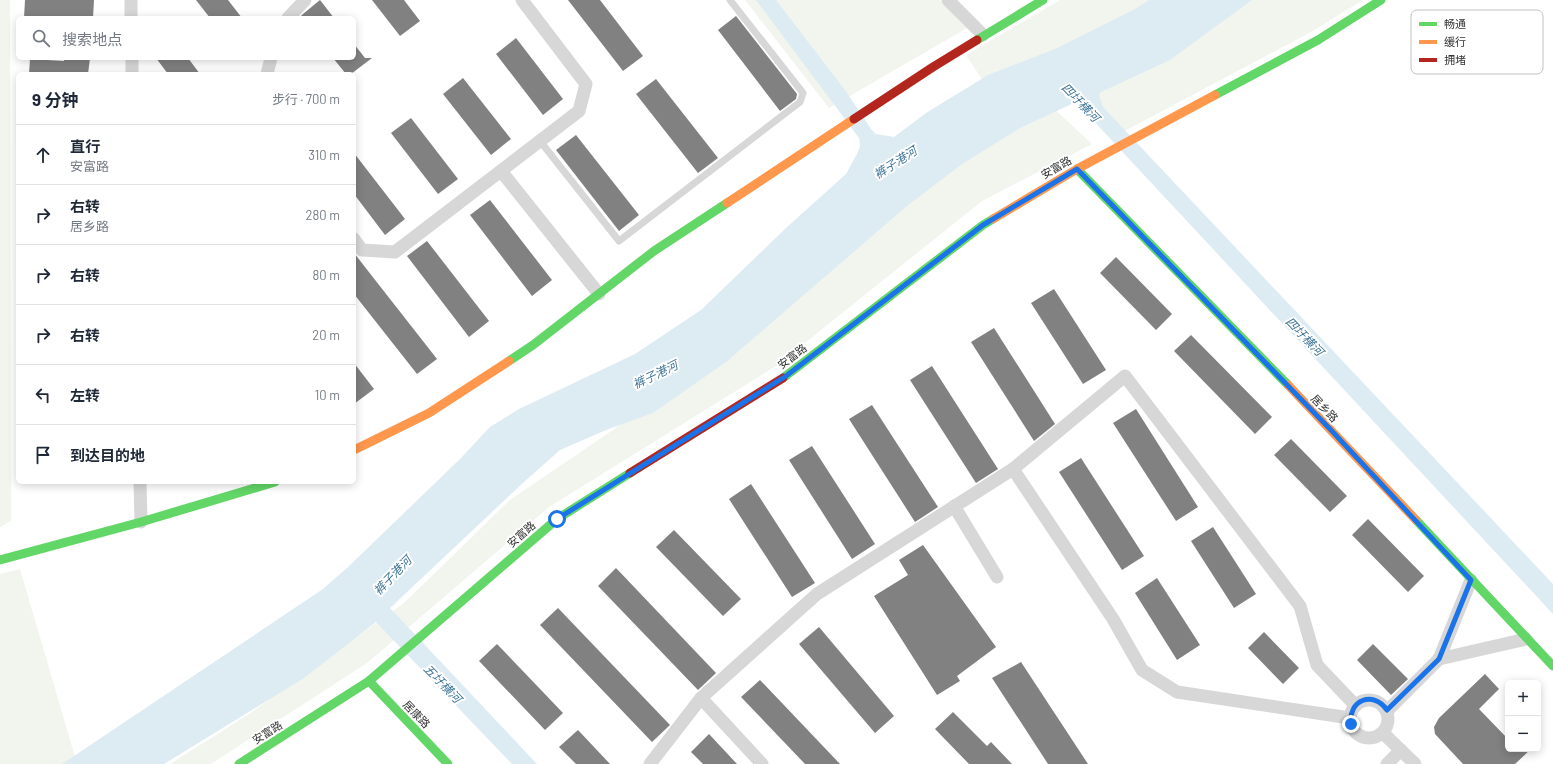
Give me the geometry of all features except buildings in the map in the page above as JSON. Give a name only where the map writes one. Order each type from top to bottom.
[{"type":"street","points":[[131,0],[131,16]]},
{"type":"street","points":[[290,16],[305,0]]},
{"type":"street","points":[[356,242],[362,250],[395,252],[579,112],[586,84],[522,0]]},
{"type":"street","points":[[948,0],[983,35]]},
{"type":"street","points":[[356,449],[429,413],[533,345],[654,251],[865,111],[983,35],[1043,0]]},
{"type":"street","name":"安富路","points":[[239,764],[369,681],[557,519],[786,376],[983,225],[1077,169],[1318,40],[1381,0]]},
{"type":"street","points":[[132,60],[132,72]]},
{"type":"street","points":[[268,72],[270,60]]},
{"type":"street","name":"居乡路","points":[[1077,169],[1330,429],[1553,666]]},
{"type":"street","points":[[501,171],[599,294]]},
{"type":"street","points":[[650,764],[701,698],[816,594],[1014,469],[1125,376],[1300,606],[1317,665],[1355,706]]},
{"type":"street","points":[[1014,469],[1113,619],[1142,670],[1177,692],[1350,718]]},
{"type":"street","points":[[140,484],[141,522]]},
{"type":"street","points":[[0,560],[141,522],[268,484]]},
{"type":"street","points":[[954,506],[997,577]]},
{"type":"street","points":[[1387,710],[1439,659],[1471,580]]},
{"type":"street","points":[[1439,659],[1526,638]]},
{"type":"street","name":"居康路","points":[[369,681],[448,764]]},
{"type":"street","points":[[701,698],[762,764]]},
{"type":"street","points":[[1366,699],[1378,701],[1387,710],[1388,722],[1383,733],[1377,736],[1364,737],[1359,735],[1351,724],[1351,713],[1355,706],[1366,699]]},
{"type":"street","points":[[1383,733],[1415,764]]},
{"type":"street","points":[[1387,764],[1401,750]]},
{"type":"lane","points":[[540,141],[619,241],[800,102],[804,93],[730,0]]},
{"type":"shaded area","points":[[0,0],[10,0],[11,521],[0,527]]},
{"type":"shaded area","points":[[745,0],[940,0],[967,28],[829,108]]},
{"type":"shaded area","points":[[1060,0],[1166,0],[989,90],[966,55]]},
{"type":"shaded area","points":[[1233,0],[1363,0],[1311,32],[1119,134],[1078,90]]},
{"type":"shaded area","points":[[1049,104],[1092,144],[982,201],[776,366],[549,507],[367,663],[211,764],[170,764],[249,714],[404,603],[510,500],[679,385],[907,187]]},
{"type":"shaded area","points":[[20,569],[77,764],[0,764],[0,574]]},
{"type":"water","points":[[756,0],[776,0],[845,90],[871,129],[876,134],[894,137],[926,113],[988,75],[1055,49],[1135,9],[1149,0],[1252,0],[1170,60],[1099,93],[1103,107],[1553,584],[1553,614],[1076,102],[1020,128],[962,164],[907,206],[726,362],[653,413],[606,430],[560,450],[390,608],[537,764],[512,764],[376,622],[304,678],[164,764],[62,764],[323,589],[348,567],[460,459],[490,427],[519,409],[635,354],[701,310],[786,228],[846,174],[860,146],[859,138]]},
{"type":"traffic: fast","points":[[977,40],[1043,0]]},
{"type":"traffic: fast","points":[[1215,95],[1318,40],[1381,0]]},
{"type":"traffic: fast","points":[[1077,169],[1288,385]]},
{"type":"traffic: fast","points":[[509,361],[533,345],[654,251],[727,203]]},
{"type":"traffic: fast","points":[[783,378],[983,225],[993,219]]},
{"type":"traffic: fast","points":[[239,764],[369,681],[557,519],[630,473]]},
{"type":"traffic: fast","points":[[0,560],[141,522],[268,484]]},
{"type":"traffic: fast","points":[[1416,520],[1553,666]]},
{"type":"traffic: fast","points":[[369,681],[448,764]]},
{"type":"traffic: slow","points":[[993,219],[1077,169],[1215,95]]},
{"type":"traffic: slow","points":[[727,203],[854,119]]},
{"type":"traffic: slow","points":[[356,449],[429,413],[509,361]]},
{"type":"traffic: slow","points":[[1288,385],[1416,520]]},
{"type":"traffic: jam","points":[[854,119],[977,40]]},
{"type":"traffic: jam","points":[[630,473],[783,378]]},
{"type":"route","points":[[557,519],[786,376],[983,225],[1077,169],[1330,429],[1471,580],[1439,659],[1387,710],[1384,705],[1372,699],[1366,699],[1360,702],[1352,709],[1350,718],[1351,724]]},
{"type":"water label","name":"四圩横河","points":[[1081,102]]},
{"type":"water label","name":"裤子港河","points":[[895,162]]},
{"type":"water label","name":"四圩横河","points":[[1305,336]]},
{"type":"water label","name":"裤子港河","points":[[655,374]]},
{"type":"water label","name":"裤子港河","points":[[392,575]]},
{"type":"water label","name":"五圩横河","points":[[443,683]]}]
